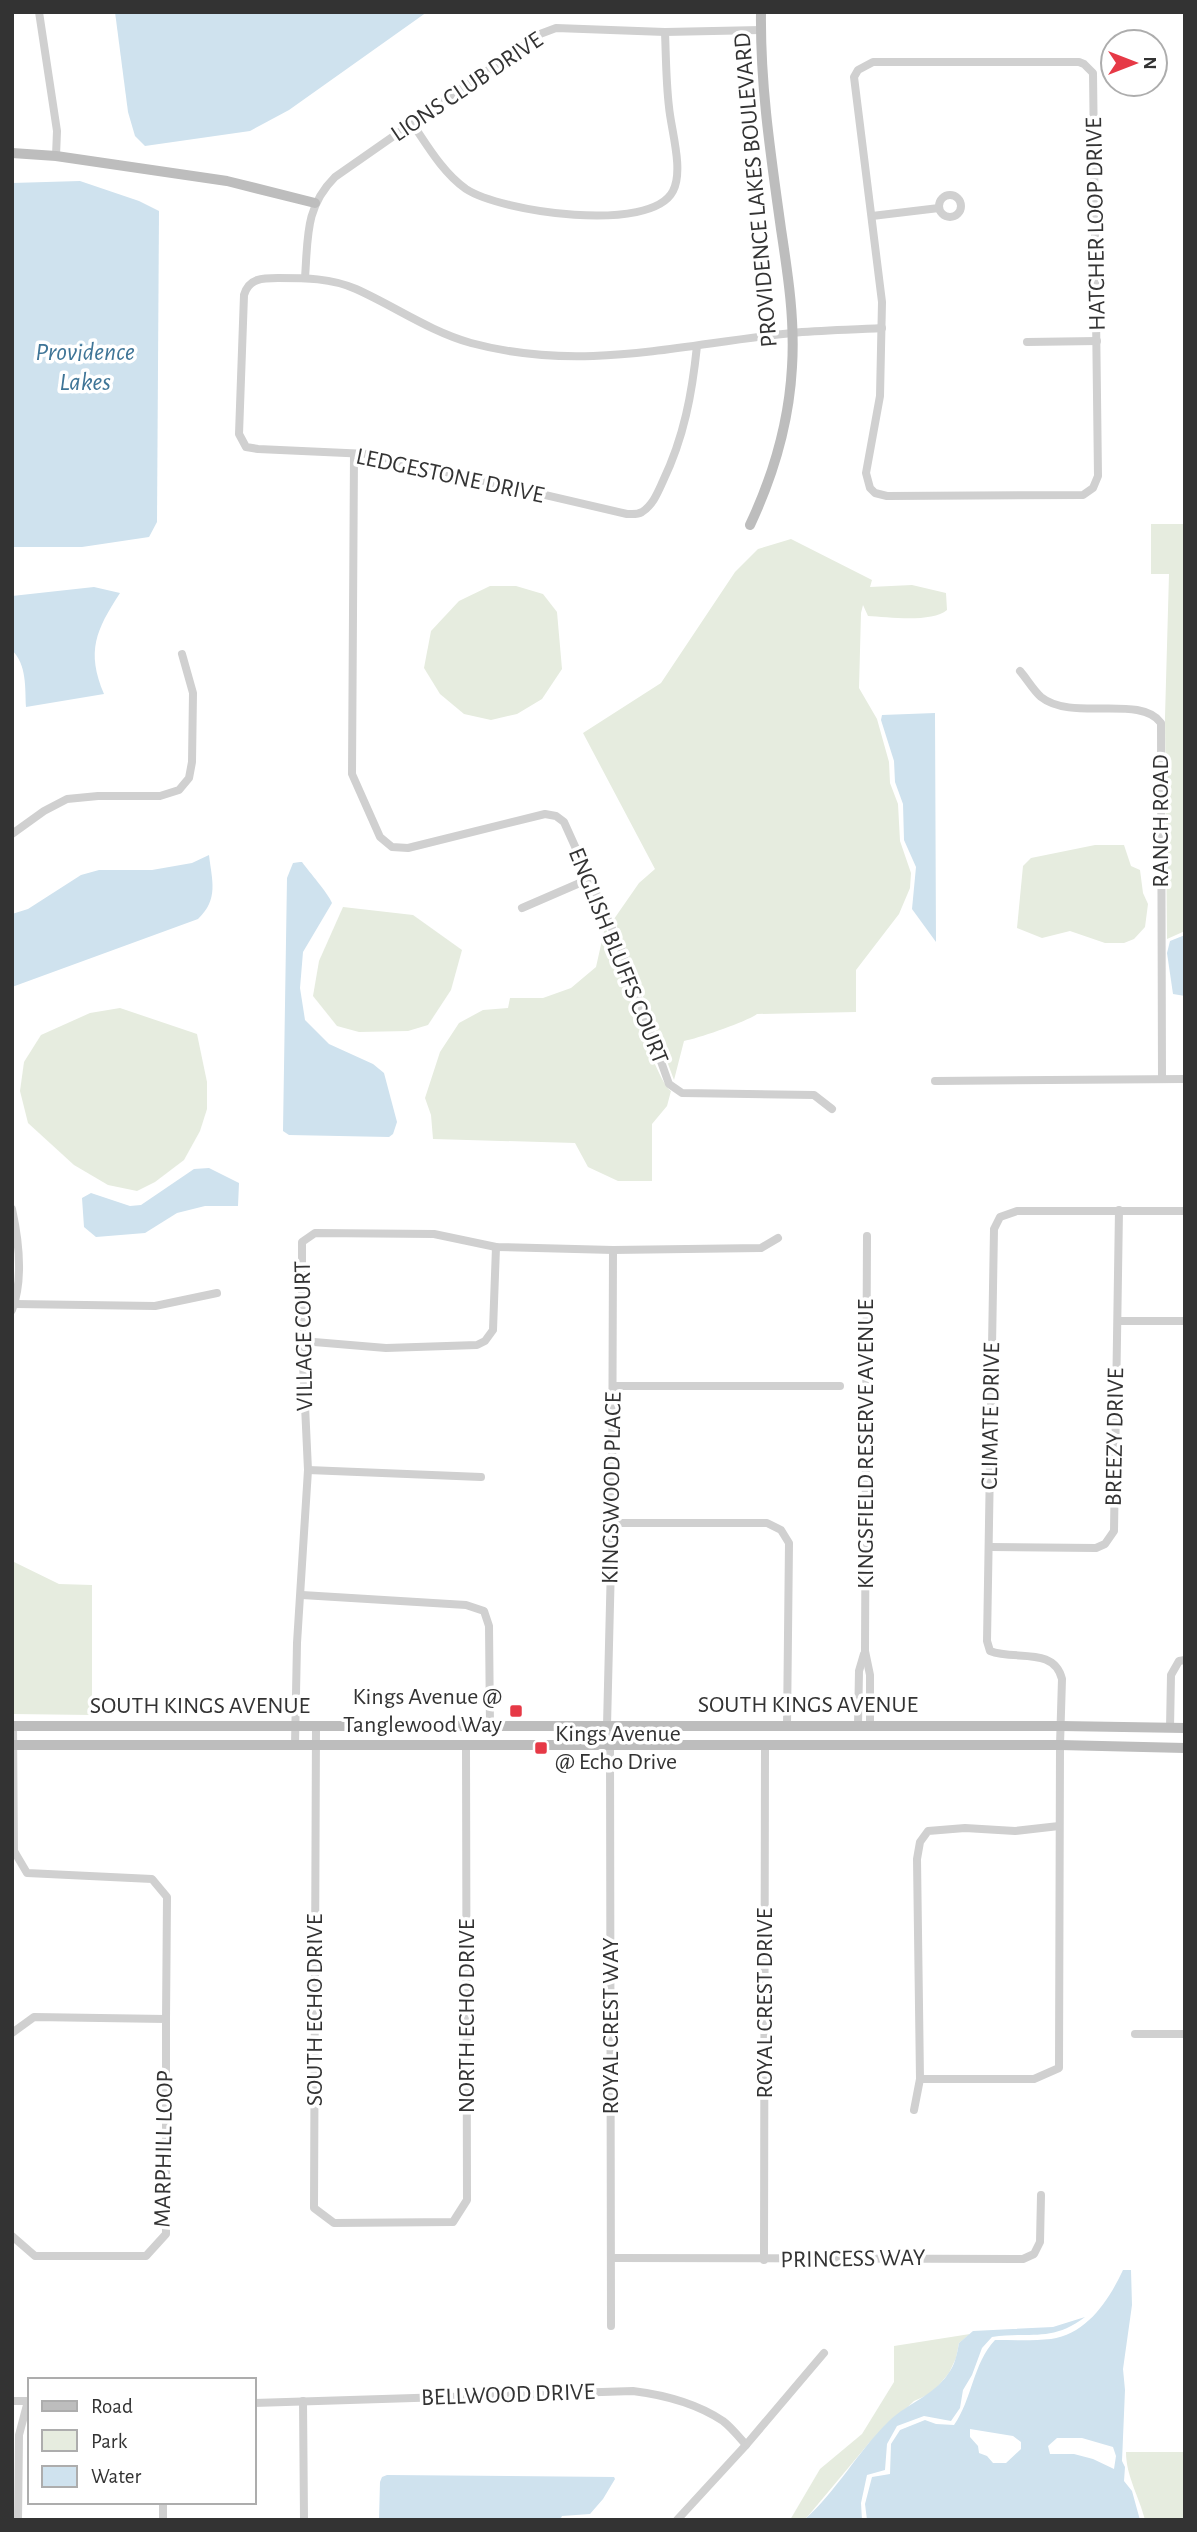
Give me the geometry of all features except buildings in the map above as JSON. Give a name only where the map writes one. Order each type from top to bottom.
[{"type":"main road","name":"PROVIDENCE LAKES BOULEVARD","points":[[750,525],[769,480],[783,431],[791,384],[793,333],[766,113],[761,12]]},
{"type":"main road","points":[[12,153],[56,156],[226,181],[314,203]]},
{"type":"main road","name":"SOUTH KINGS AVENUE","points":[[13,1726],[1185,1728]]},
{"type":"main road","points":[[163,1727],[163,1745]]},
{"type":"main road","name":"SOUTH KINGS AVENUE","points":[[13,1745],[1060,1745],[1185,1748]]},
{"type":"street","points":[[39,12],[57,131],[56,156]]},
{"type":"street","name":"LIONS CLUB DRIVE","points":[[314,203],[335,177],[540,34],[556,28],[665,32],[761,30]]},
{"type":"street","points":[[412,122],[433,154],[457,181],[467,189],[497,202],[570,216],[655,208],[668,200],[678,180],[668,105],[665,32]]},
{"type":"street","name":"HATCHER LOOP DRIVE","points":[[873,62],[1084,64],[1093,73],[1094,81],[1098,476],[1093,488],[1083,495],[875,494],[870,488],[866,473],[880,396],[882,328],[880,277],[854,87],[854,77],[858,69],[873,62]]},
{"type":"street","points":[[305,278],[314,203]]},
{"type":"street","points":[[872,216],[939,208]]},
{"type":"street","name":"LEDGESTONE DRIVE","points":[[697,346],[692,391],[683,432],[657,495],[639,514],[613,511],[368,454],[246,447],[239,434],[246,290],[251,283],[259,279],[326,280],[355,288],[435,331],[495,349],[577,358],[649,353],[697,346],[793,333]]},
{"type":"street","points":[[793,333],[882,328]]},
{"type":"street","points":[[1027,342],[1097,341]]},
{"type":"street","name":"ENGLISH BLUFFS COURT","points":[[354,454],[352,774],[380,837],[392,847],[408,848],[545,814],[556,816],[564,822],[619,944],[669,1084],[682,1093],[814,1095],[832,1109]]},
{"type":"street","points":[[12,834],[44,811],[67,799],[160,796],[179,790],[189,778],[192,762],[192,694],[182,654]]},
{"type":"street","name":"RANCH ROAD","points":[[1020,671],[1042,698],[1070,709],[1141,710],[1156,715],[1161,723],[1162,1079]]},
{"type":"street","points":[[522,908],[589,878]]},
{"type":"street","points":[[935,1081],[1185,1079]]},
{"type":"street","points":[[12,1209],[19,1246],[19,1271],[13,1307],[155,1306],[217,1293]]},
{"type":"street","name":"BREEZY DRIVE","points":[[990,1547],[1096,1548],[1105,1544],[1114,1531],[1119,1210]]},
{"type":"street","name":"CLIMATE DRIVE","points":[[920,2079],[1034,2079],[1059,2068],[1062,1679],[1060,1670],[1053,1662],[1040,1657],[1000,1655],[990,1651],[987,1641],[996,1222],[1008,1213],[1017,1211],[1185,1211]]},
{"type":"street","name":"VILLAGE COURT","points":[[295,1745],[308,1471],[302,1341],[302,1242],[314,1233],[434,1234],[496,1247],[613,1250],[761,1248],[778,1238]]},
{"type":"street","name":"KINGSFIELD RESERVE AVENUE","points":[[867,1236],[865,1651],[870,1675],[870,1726]]},
{"type":"street","points":[[302,1341],[386,1348],[477,1345],[485,1341],[493,1331],[496,1247]]},
{"type":"street","name":"KINGSWOOD PLACE","points":[[607,1726],[612,1523],[613,1250]]},
{"type":"street","points":[[1118,1321],[1185,1321]]},
{"type":"street","points":[[613,1386],[840,1386]]},
{"type":"street","points":[[308,1471],[481,1477]]},
{"type":"street","points":[[612,1523],[767,1524],[781,1530],[789,1543],[787,1726]]},
{"type":"street","points":[[302,1595],[466,1605],[484,1611],[489,1626],[489,1727]]},
{"type":"street","name":"KINGSFIELD RESERVE AVENUE","points":[[858,1726],[859,1671],[865,1651]]},
{"type":"street","points":[[1171,1728],[1171,1675],[1179,1661],[1185,1660]]},
{"type":"street","name":"MARPHILL LOOP","points":[[12,2236],[35,2256],[146,2256],[166,2234],[167,1896],[152,1879],[27,1873],[14,1851],[13,1726]]},
{"type":"street","name":"ROYAL CREST WAY","points":[[607,1726],[610,1746],[611,2326]]},
{"type":"street","name":"SOUTH ECHO DRIVE","points":[[316,1727],[314,2208],[334,2222],[394,2222]]},
{"type":"street","name":"NORTH ECHO DRIVE","points":[[394,2222],[453,2222],[467,2200],[467,1746]]},
{"type":"street","name":"ROYAL CREST DRIVE","points":[[764,2260],[765,1746]]},
{"type":"street","points":[[914,2110],[920,2079],[917,1859],[920,1842],[928,1832],[941,1829],[1015,1832],[1059,1826]]},
{"type":"street","points":[[12,2033],[34,2017],[166,2019]]},
{"type":"street","points":[[1135,2034],[1185,2034]]},
{"type":"street","name":"PRINCESS WAY","points":[[611,2258],[1023,2259],[1034,2254],[1040,2242],[1041,2196]]},
{"type":"street","points":[[677,2520],[746,2445],[824,2353]]},
{"type":"street","name":"BELLWOOD DRIVE","points":[[256,2403],[633,2391],[663,2395],[687,2403],[724,2421],[746,2445]]},
{"type":"street","points":[[303,2401],[304,2520]]},
{"type":"street","points":[[18,2520],[18,2448],[28,2405]]},
{"type":"green space","points":[[1151,524],[1185,524],[1185,931],[1167,939],[1165,717],[1169,574],[1151,574]]},
{"type":"green space","points":[[791,539],[872,580],[870,587],[912,585],[946,593],[947,610],[931,617],[868,616],[863,605],[861,613],[859,688],[877,719],[889,762],[890,783],[898,804],[900,841],[911,873],[910,888],[899,914],[856,970],[856,1012],[757,1014],[684,1041],[674,1080],[614,919],[639,883],[655,869],[583,733],[661,683],[735,572],[758,549]]},
{"type":"green space","points":[[490,586],[516,586],[543,594],[557,612],[562,669],[542,699],[517,714],[491,720],[464,714],[440,694],[424,668],[431,631],[459,601]]},
{"type":"green space","points":[[1095,845],[1124,845],[1131,866],[1140,870],[1143,893],[1148,904],[1145,927],[1134,939],[1124,943],[1105,943],[1070,931],[1042,938],[1017,928],[1023,866],[1031,858]]},
{"type":"green space","points":[[343,907],[413,915],[462,950],[451,990],[428,1025],[408,1031],[359,1032],[337,1026],[313,996],[319,961]]},
{"type":"green space","points":[[605,927],[655,1065],[671,1091],[667,1106],[652,1124],[652,1181],[618,1181],[588,1167],[575,1143],[433,1139],[431,1115],[425,1098],[440,1052],[459,1023],[483,1010],[508,1008],[510,998],[543,998],[571,988],[596,967]]},
{"type":"green space","points":[[120,1008],[197,1034],[207,1082],[207,1109],[200,1131],[184,1160],[155,1182],[137,1191],[108,1185],[74,1165],[28,1123],[20,1091],[24,1062],[41,1035],[90,1013]]},
{"type":"green space","points":[[12,1561],[59,1584],[92,1585],[92,1715],[12,1714]]},
{"type":"green space","points":[[970,2334],[959,2343],[949,2373],[932,2393],[914,2401],[869,2443],[804,2520],[790,2520],[820,2469],[862,2434],[894,2382],[894,2346]]},
{"type":"green space","points":[[1126,2452],[1185,2452],[1185,2520],[1145,2520],[1130,2478]]},
{"type":"water","points":[[115,12],[427,12],[289,110],[250,131],[145,146],[135,136],[128,112]]},
{"type":"water","name":"Providence Lakes","points":[[80,181],[139,201],[159,211],[157,522],[149,537],[82,547],[12,547],[12,183]]},
{"type":"water","points":[[94,587],[120,593],[105,618],[96,641],[96,665],[104,694],[26,707],[23,670],[12,650],[12,596]]},
{"type":"water","points":[[935,713],[936,942],[912,909],[916,867],[904,840],[903,804],[895,782],[894,761],[881,720],[882,715]]},
{"type":"water","points":[[209,855],[212,897],[205,912],[198,919],[12,987],[12,914],[28,909],[81,875],[99,870],[152,870],[192,863]]},
{"type":"water","points":[[302,862],[332,903],[303,952],[300,988],[305,1020],[329,1044],[373,1064],[384,1073],[397,1122],[393,1134],[389,1137],[289,1135],[283,1131],[287,878],[293,863]]},
{"type":"water","points":[[1185,935],[1185,996],[1173,994],[1167,953],[1170,941]]},
{"type":"water","points":[[209,1168],[239,1183],[238,1206],[205,1206],[177,1213],[145,1233],[96,1237],[84,1227],[82,1198],[91,1193],[130,1206],[141,1205],[194,1169]]},
{"type":"water","points":[[1123,2270],[1131,2270],[1132,2305],[1123,2369],[1125,2390],[1122,2461],[1125,2467],[1124,2481],[1132,2491],[1140,2520],[867,2520],[865,2504],[872,2477],[890,2474],[891,2444],[900,2430],[925,2420],[954,2425],[982,2359],[995,2340],[1051,2339],[1064,2336],[1086,2323],[1095,2314]],"holes":[[[970,2429],[1013,2436],[1021,2442],[1021,2449],[1006,2463],[993,2463],[987,2456],[979,2453],[978,2446],[970,2437]],[[1057,2438],[1082,2438],[1113,2447],[1116,2456],[1114,2469],[1074,2454],[1050,2454],[1048,2446]]]},
{"type":"water","points":[[1085,2317],[1073,2325],[1051,2333],[992,2337],[982,2348],[963,2390],[960,2408],[951,2421],[924,2416],[897,2426],[887,2444],[885,2470],[867,2475],[861,2503],[862,2520],[804,2520],[827,2497],[889,2421],[942,2382],[952,2367],[959,2343],[973,2331],[1053,2327]]},
{"type":"water","points":[[382,2477],[615,2479],[590,2514],[562,2516],[560,2520],[379,2520],[380,2482]]},
{"type":"place","name":"Kings Avenue @ Tanglewood Way","points":[[516,1711]]},
{"type":"place","name":"Kings Avenue @ Echo Drive","points":[[541,1748]]}]
